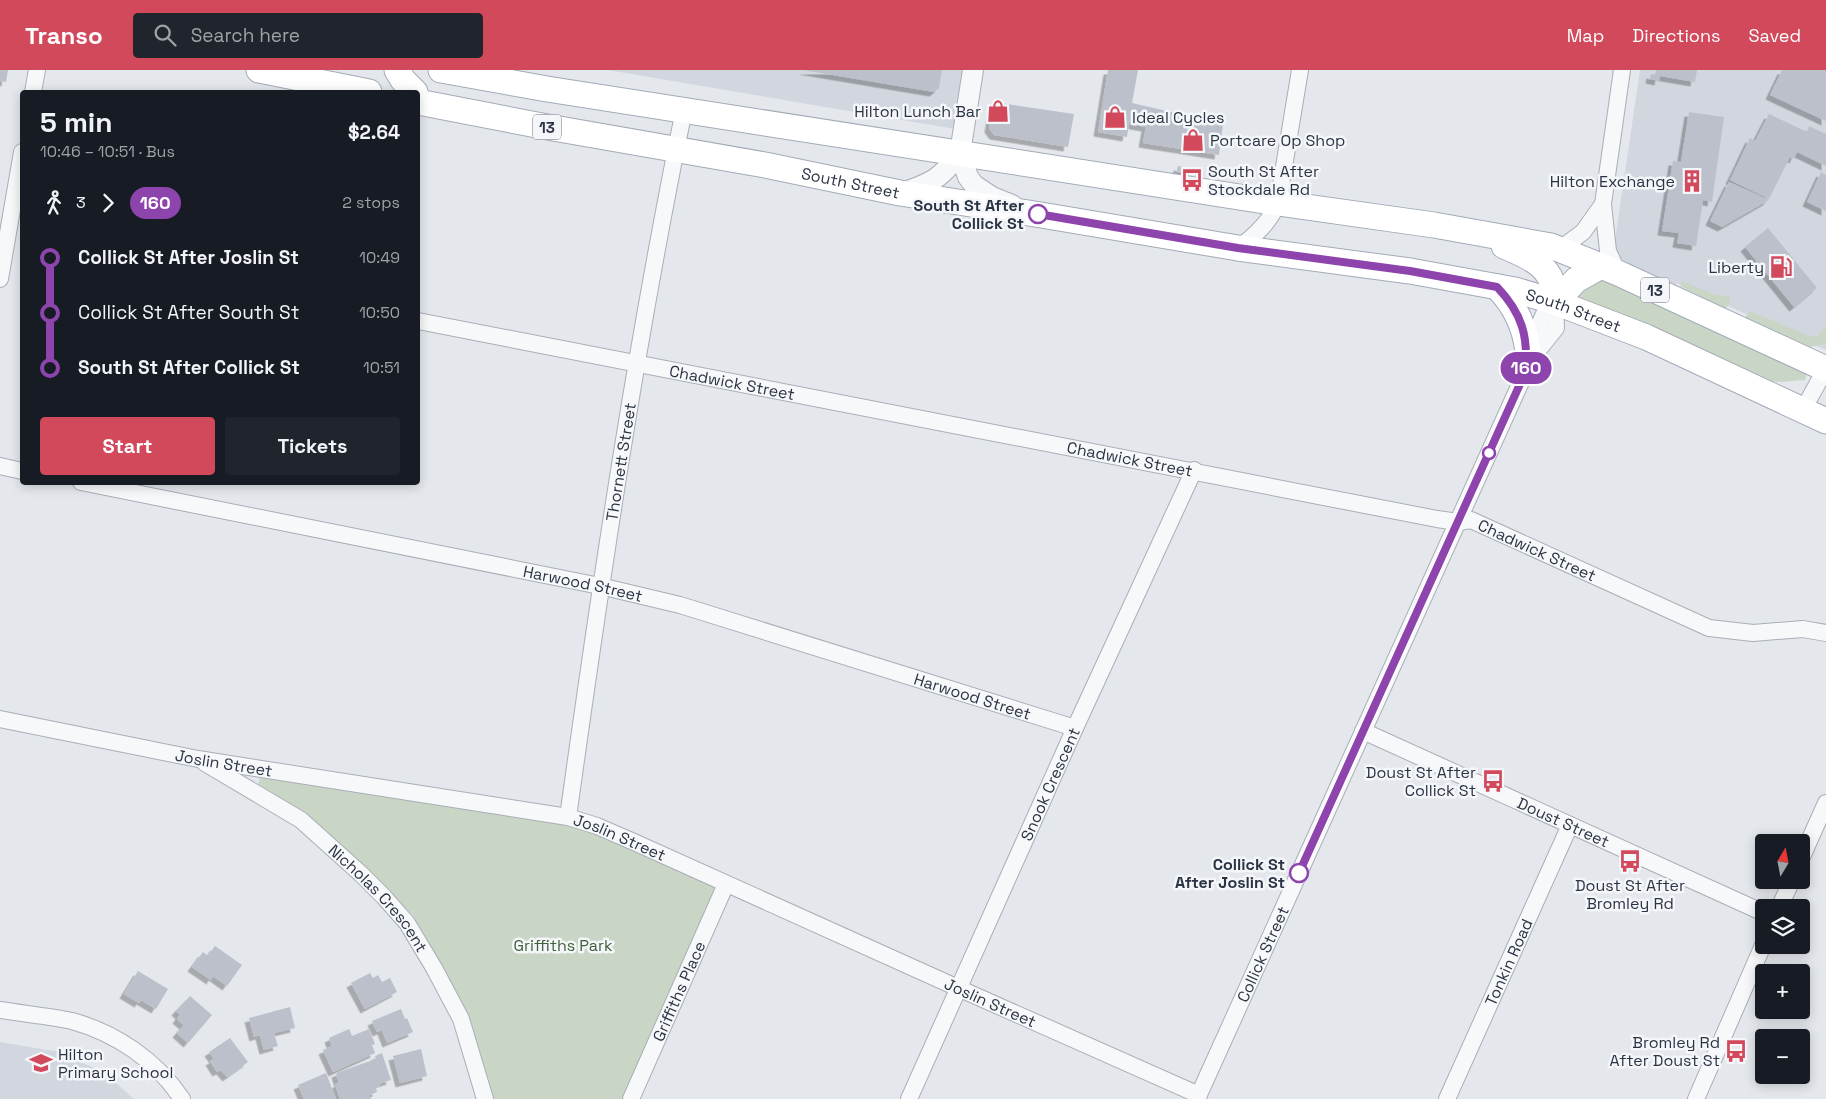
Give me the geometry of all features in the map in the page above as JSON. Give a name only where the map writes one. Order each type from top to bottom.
[{"type":"main road","points":[[259,70],[359,90]]},
{"type":"main road","points":[[397,70],[402,80],[411,90]]},
{"type":"main road","name":"13","points":[[441,70],[547,89],[1477,233],[1560,249],[1609,269],[1826,369]]},
{"type":"main road","points":[[542,126],[548,106],[547,89]]},
{"type":"main road","name":"South Street","points":[[420,98],[542,126],[765,165],[900,193],[1238,248],[1410,271],[1497,287],[1555,302],[1646,337],[1826,421]]},
{"type":"main road","points":[[1477,233],[1531,259],[1544,269],[1552,282],[1555,302]]},
{"type":"main road","points":[[1555,302],[1576,280],[1609,269]]},
{"type":"main road","points":[[1497,287],[1507,297],[1520,320],[1526,337],[1526,362]]},
{"type":"street","points":[[33,90],[37,70]]},
{"type":"street","points":[[973,70],[960,153],[968,177],[981,191],[992,197],[1036,214]]},
{"type":"street","points":[[1238,248],[1266,224],[1278,203],[1300,70]]},
{"type":"street","points":[[1609,269],[1603,204],[1622,70]]},
{"type":"street","name":"Thornett Street","points":[[568,817],[600,586],[637,364],[684,110]]},
{"type":"street","points":[[900,193],[928,184],[936,179],[960,153]]},
{"type":"street","points":[[0,279],[15,240],[20,177]]},
{"type":"street","points":[[1560,249],[1583,232],[1603,204]]},
{"type":"street","name":"Collick Street","points":[[1198,1097],[1458,522],[1526,362],[1540,322],[1555,302]]},
{"type":"street","name":"Chadwick Street","points":[[420,321],[1458,522],[1471,520],[1709,628],[1753,632],[1803,629],[1826,633]]},
{"type":"street","points":[[1803,410],[1826,369]]},
{"type":"street","points":[[0,466],[20,471]]},
{"type":"street","name":"Snook Crescent","points":[[909,1099],[1075,728],[1194,470]]},
{"type":"street","name":"Harwood Street","points":[[96,485],[600,586],[680,606],[1075,728]]},
{"type":"street","name":"Joslin Street","points":[[0,719],[198,759],[568,817],[597,826],[1198,1097]]},
{"type":"street","name":"Doust Street","points":[[1363,731],[1755,908]]},
{"type":"street","name":"Nicholas Crescent","points":[[198,759],[301,820],[361,874],[407,923],[461,1019],[484,1099]]},
{"type":"street","points":[[1810,839],[1826,803]]},
{"type":"street","name":"Tonkin Road","points":[[1447,1099],[1570,825]]},
{"type":"street","name":"Griffiths Place","points":[[631,1099],[726,884]]},
{"type":"street","points":[[1696,1099],[1759,954]]},
{"type":"street","points":[[0,1010],[71,1021],[101,1031],[120,1041],[153,1066],[182,1099]]},
{"type":"shaded area","points":[[608,70],[978,70],[967,131]]},
{"type":"shaded area","points":[[1640,70],[1826,70],[1826,350],[1677,283],[1675,286],[1631,266],[1613,254]]},
{"type":"shaded area","name":"Hilton Primary School","points":[[0,1042],[59,1052],[105,1073],[134,1099],[0,1099]]},
{"type":"green space","points":[[1604,277],[1807,372],[1805,380],[1765,381],[1575,300],[1574,294]]},
{"type":"green space","points":[[1682,281],[1715,295],[1729,296],[1730,301],[1726,309],[1680,286]]},
{"type":"green space","points":[[1749,311],[1810,336],[1817,337],[1826,326],[1826,344],[1810,347],[1745,318]]},
{"type":"green space","name":"Griffiths Park","points":[[262,773],[563,822],[598,831],[718,888],[622,1099],[492,1099],[489,1081],[467,1014],[441,963],[413,915],[302,812],[258,784]]},
{"type":"building","points":[[0,70],[8,70],[6,82],[0,81]]},
{"type":"building","points":[[803,70],[942,70],[939,88],[934,92]]},
{"type":"building","points":[[1108,70],[1138,70],[1132,103],[1223,124],[1219,155],[1143,143],[1146,127],[1129,124],[1127,137],[1098,132]]},
{"type":"building","points":[[1656,70],[1697,70],[1695,82],[1660,76],[1659,81],[1650,79],[1651,74],[1655,75]]},
{"type":"building","points":[[1782,70],[1826,70],[1826,121],[1770,95]]},
{"type":"building","points":[[993,102],[1074,114],[1068,147],[994,135],[989,128]]},
{"type":"building","name":"Hilton Exchange","points":[[1689,112],[1724,117],[1712,202],[1703,200],[1696,246],[1677,243],[1679,233],[1662,231],[1673,161],[1681,162]]},
{"type":"building","points":[[1769,114],[1807,132],[1809,126],[1826,134],[1826,166],[1797,152],[1794,159],[1790,157],[1769,199],[1730,180],[1750,138],[1755,141]]},
{"type":"building","points":[[1178,166],[1188,168],[1188,173],[1177,171]]},
{"type":"building","points":[[1821,172],[1826,175],[1826,211],[1807,202]]},
{"type":"building","points":[[1729,182],[1769,200],[1722,227],[1710,221]]},
{"type":"building","name":"Liberty","points":[[1768,228],[1817,288],[1794,307],[1745,247]]},
{"type":"building","points":[[215,946],[242,965],[227,986],[213,976],[211,980],[192,967],[203,952],[208,956]]},
{"type":"building","points":[[138,971],[168,989],[156,1009],[141,1000],[139,1003],[124,994]]},
{"type":"building","points":[[370,973],[373,978],[378,975],[382,982],[390,978],[397,992],[365,1009],[351,983]]},
{"type":"building","points":[[190,996],[212,1015],[188,1043],[177,1033],[184,1025],[177,1019],[180,1015],[176,1011]]},
{"type":"building","points":[[290,1007],[295,1028],[274,1033],[278,1046],[264,1050],[260,1035],[254,1037],[249,1018]]},
{"type":"building","points":[[401,1009],[413,1032],[387,1043],[382,1030],[377,1032],[372,1021]]},
{"type":"building","points":[[349,1029],[352,1036],[369,1029],[375,1044],[372,1045],[375,1053],[333,1072],[323,1050],[332,1046],[329,1038]]},
{"type":"building","points":[[230,1038],[248,1062],[227,1077],[221,1070],[217,1072],[210,1061],[214,1059],[209,1052]]},
{"type":"building","points":[[421,1049],[427,1076],[400,1083],[393,1056]]},
{"type":"building","points":[[382,1053],[391,1080],[379,1084],[380,1087],[376,1088],[377,1092],[369,1095],[371,1099],[340,1099],[335,1084],[339,1083],[336,1073],[376,1059],[375,1056]]},
{"type":"building","points":[[326,1073],[336,1099],[304,1099],[298,1085]]},
{"type":"bus line","name":"160","points":[[1038,214],[1238,248],[1410,271],[1497,287],[1507,297],[1522,324],[1528,352],[1525,373],[1299,873]]},
{"type":"place","name":"Hilton Lunch Bar","points":[[998,111]]},
{"type":"place","name":"Ideal Cycles","points":[[1115,117]]},
{"type":"place","name":"Portcare Op Shop","points":[[1193,140]]},
{"type":"place","name":"South St After Stockdale Rd","points":[[1192,180]]},
{"type":"place","name":"Hilton Exchange","points":[[1692,181]]},
{"type":"place","name":"South St After Collick St","points":[[1038,214]]},
{"type":"place","name":"Liberty","points":[[1781,267]]},
{"type":"place","name":"Doust St After Collick St","points":[[1493,781]]},
{"type":"place","name":"Doust St After Bromley Rd","points":[[1630,861]]},
{"type":"place","name":"Collick St After Joslin St","points":[[1299,873]]},
{"type":"place","name":"Bromley Rd After Doust St","points":[[1736,1051]]},
{"type":"place","name":"Hilton Primary School","points":[[41,1063]]}]
